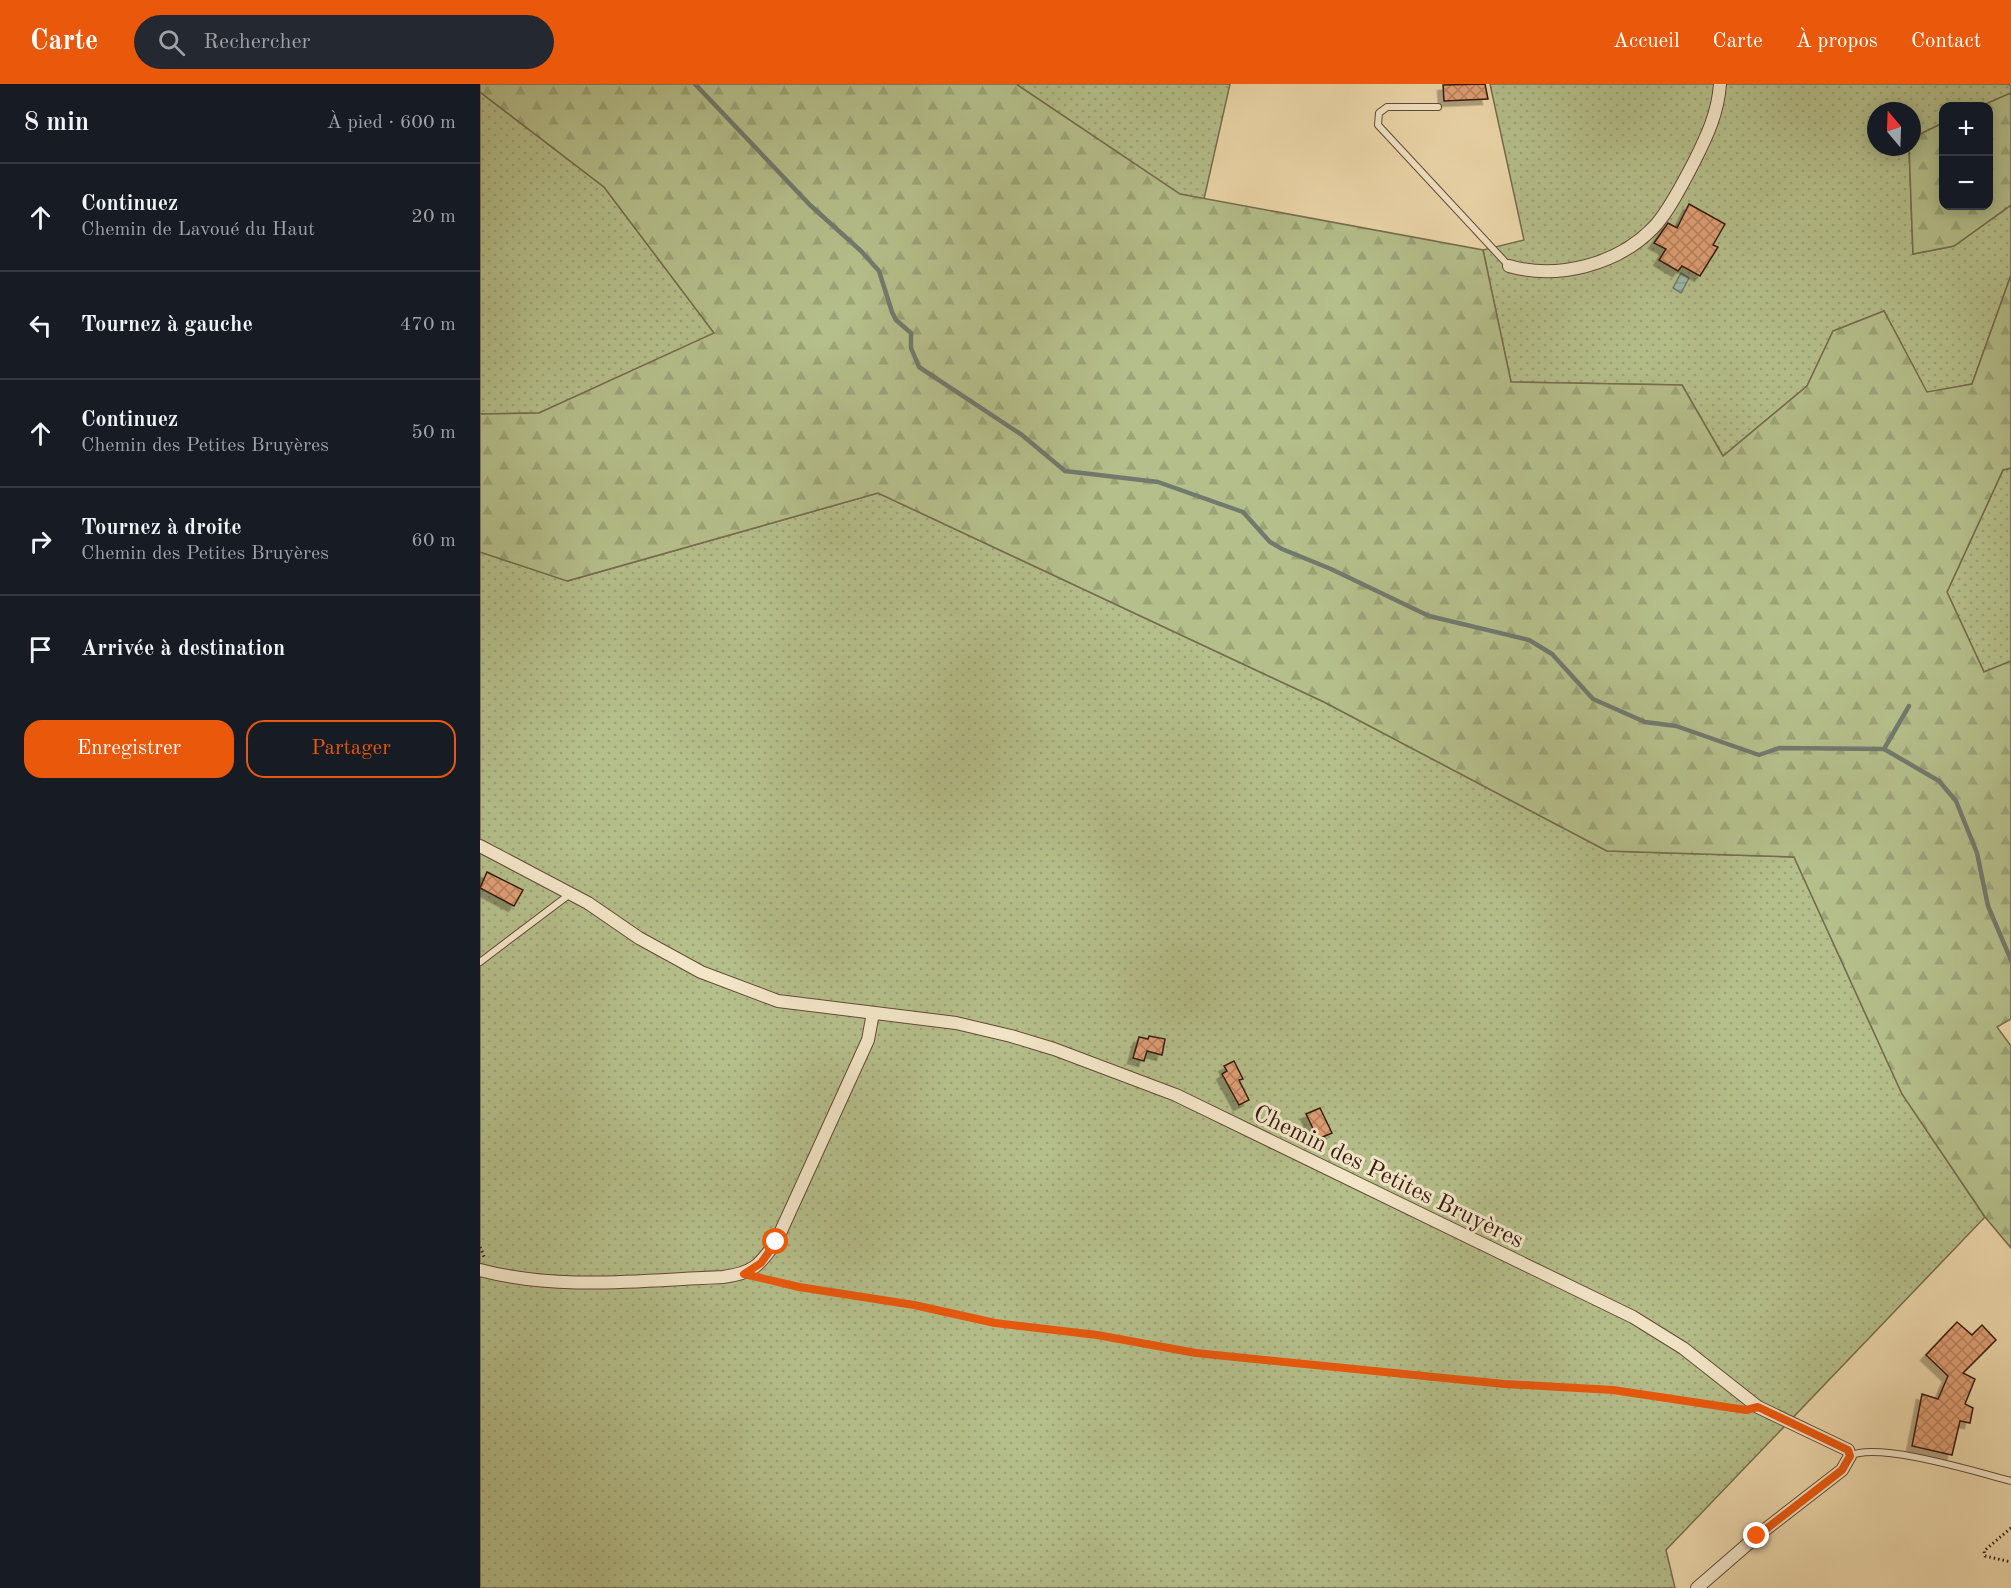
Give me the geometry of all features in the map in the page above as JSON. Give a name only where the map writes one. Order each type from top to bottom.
[{"type":"street","points":[[1509,266],[1531,272],[1574,269],[1618,255],[1653,228],[1688,174],[1713,124],[1720,84]]},
{"type":"street","name":"Chemin des Petites Bruyères","points":[[480,846],[570,893],[639,938],[701,972],[778,1001],[956,1023],[1054,1049],[1176,1095],[1633,1317],[1683,1348],[1758,1407],[1839,1444],[1848,1450],[1850,1456]]},
{"type":"street","points":[[480,1270],[504,1277],[556,1283],[744,1274],[761,1263],[776,1242],[867,1040],[873,1013]]},
{"type":"street","points":[[1698,1588],[1757,1536],[1842,1470],[1850,1456]]},
{"type":"lane","points":[[1438,107],[1387,107],[1379,113],[1378,125],[1509,266]]},
{"type":"lane","points":[[480,962],[570,893]]},
{"type":"lane","points":[[1850,1456],[1863,1452],[1913,1456],[2011,1481]]},
{"type":"path","points":[[744,1274],[799,1287],[914,1305],[995,1323],[1097,1335],[1196,1353],[1504,1384],[1613,1390],[1746,1410],[1758,1407]]},
{"type":"path","points":[[2011,1528],[1984,1551],[1985,1556],[1991,1559],[2011,1562]]},
{"type":"green space","points":[[480,84],[1016,84],[1180,194],[1483,250],[1511,382],[1682,385],[1723,456],[1807,386],[1833,331],[1884,311],[1927,392],[1972,384],[2011,275],[2011,468],[2003,470],[1947,592],[1984,672],[2011,661],[2011,1019],[1997,1027],[2011,1046],[2011,1248],[1985,1217],[1902,1094],[1794,857],[1607,851],[1324,702],[878,493],[567,581],[480,552],[480,414],[539,413],[714,333],[604,187],[480,92]]},
{"type":"green space","points":[[1016,84],[1230,84],[1204,199],[1180,194]]},
{"type":"green space","points":[[1490,84],[2008,84],[2011,86],[2011,93],[1990,102],[1939,102],[1939,125],[1921,134],[1921,102],[1867,102],[1867,156],[1909,156],[1913,254],[1954,246],[2011,205],[2011,275],[1972,384],[1927,393],[1884,311],[1833,331],[1807,386],[1723,456],[1682,385],[1511,382],[1483,250],[1524,240]]},
{"type":"green space","points":[[480,92],[604,187],[715,334],[539,413],[480,414]]},
{"type":"green space","points":[[2011,93],[2011,205],[1954,246],[1913,254],[1909,156],[1921,156],[1921,134],[1939,125],[1939,210],[1993,210],[1993,102],[1990,102]]},
{"type":"green space","points":[[2011,468],[2011,661],[1984,672],[1947,592],[2003,470]]},
{"type":"green space","points":[[878,493],[1324,702],[1607,851],[1794,857],[1902,1094],[1985,1217],[1666,1550],[1675,1588],[480,1588],[480,552],[568,581]]},
{"type":"shaded area","points":[[1681,273],[1689,278],[1681,293],[1673,288]]},
{"type":"building","points":[[1485,84],[1488,99],[1444,101],[1443,85]]},
{"type":"building","points":[[1689,204],[1725,224],[1713,245],[1718,247],[1700,276],[1682,266],[1678,271],[1659,260],[1666,249],[1654,243],[1668,223],[1677,228]]},
{"type":"building","points":[[487,872],[523,890],[514,906],[480,888]]},
{"type":"building","points":[[1149,1036],[1165,1039],[1162,1055],[1147,1051],[1144,1061],[1133,1058],[1139,1037],[1148,1039]]},
{"type":"building","points":[[1234,1061],[1243,1079],[1239,1080],[1249,1100],[1239,1105],[1222,1074],[1227,1071],[1224,1066]]},
{"type":"building","points":[[1320,1108],[1332,1133],[1318,1139],[1306,1114]]},
{"type":"building","points":[[1957,1322],[1972,1335],[1982,1325],[1996,1340],[1963,1373],[1975,1379],[1965,1404],[1973,1408],[1970,1423],[1960,1421],[1952,1455],[1912,1446],[1922,1394],[1938,1399],[1948,1376],[1926,1355]]},
{"type":"waterway","points":[[695,84],[810,205],[861,251],[879,271],[896,320],[911,333],[911,348],[919,367],[1022,435],[1065,471],[1158,482],[1243,512],[1270,542],[1282,549],[1331,569],[1429,616],[1529,640],[1552,654],[1593,699],[1645,722],[1676,726],[1759,755],[1779,748],[1884,749],[1939,781],[1956,801],[1977,853],[1988,906],[2011,960]]},
{"type":"waterway","points":[[1884,749],[1909,706]]},
{"type":"route","points":[[776,1242],[761,1263],[744,1274],[799,1287],[914,1305],[995,1323],[1097,1335],[1196,1353],[1504,1384],[1613,1390],[1746,1410],[1754,1410],[1758,1407],[1848,1450],[1850,1456],[1842,1470],[1757,1536]]}]
